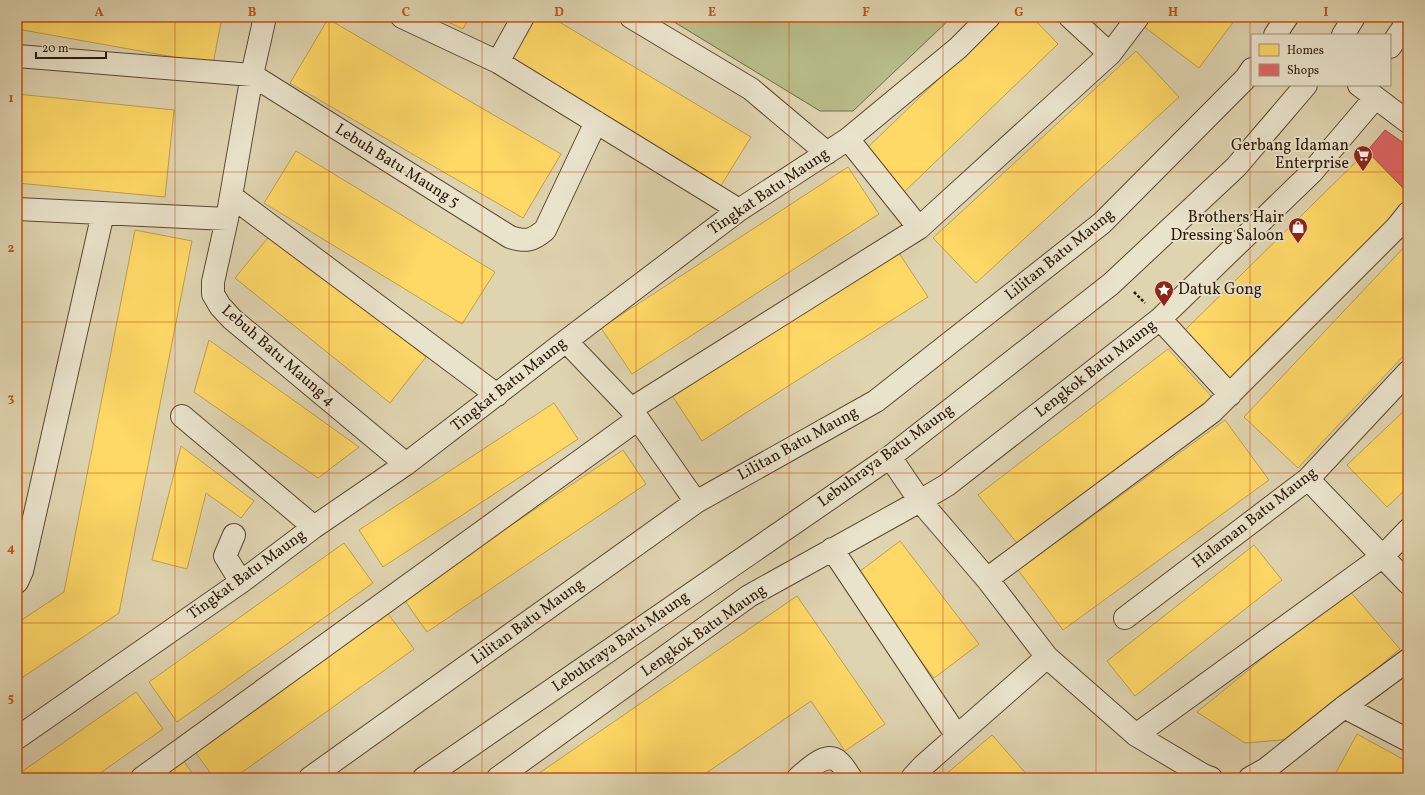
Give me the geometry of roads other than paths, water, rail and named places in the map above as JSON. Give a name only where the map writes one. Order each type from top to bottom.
[{"type":"street","name":"Lebuh Batu Maung 4","points":[[265,17],[252,75],[227,219],[213,282],[213,294],[220,306],[232,319],[406,464]]},
{"type":"street","points":[[402,17],[498,62],[739,210]]},
{"type":"street","points":[[498,62],[523,17]]},
{"type":"street","points":[[631,17],[751,89],[828,153]]},
{"type":"street","name":"Tingkat Batu Maung","points":[[17,738],[241,582],[314,526],[406,464],[739,210],[848,139],[958,48],[989,17]]},
{"type":"street","points":[[1070,17],[1110,54]]},
{"type":"street","points":[[142,778],[634,414],[919,228],[1110,54],[1138,17]]},
{"type":"street","points":[[1276,34],[1287,17]]},
{"type":"street","points":[[1344,34],[1354,17]]},
{"type":"street","points":[[1391,46],[1408,21]]},
{"type":"street","points":[[17,56],[252,75]]},
{"type":"street","name":"Lilitan Batu Maung","points":[[310,778],[696,502],[876,401],[1102,223],[1246,78],[1251,70]]},
{"type":"street","name":"Lebuh Batu Maung 5","points":[[252,75],[510,237],[522,241],[535,238],[545,230],[596,122]]},
{"type":"street","name":"Lebuhraya Batu Maung","points":[[424,778],[890,457],[1119,277],[1236,167],[1305,86]]},
{"type":"street","points":[[1364,88],[1408,122]]},
{"type":"street","name":"Lengkok Batu Maung","points":[[498,778],[749,596],[947,485],[1160,319],[1312,172],[1364,88]]},
{"type":"street","points":[[848,139],[919,228]]},
{"type":"street","points":[[231,196],[496,395]]},
{"type":"street","points":[[17,209],[227,219]]},
{"type":"street","points":[[987,580],[1212,412],[1396,228],[1408,213]]},
{"type":"street","points":[[17,582],[22,571],[103,214]]},
{"type":"street","points":[[1160,319],[1230,395]]},
{"type":"street","points":[[566,341],[634,414],[696,502]]},
{"type":"street","name":"Halaman Batu Maung","points":[[1125,618],[1308,479],[1408,372]]},
{"type":"street","points":[[182,416],[314,526]]},
{"type":"street","points":[[890,457],[920,501],[987,580],[1047,657],[1136,735],[1203,775],[1211,778]]},
{"type":"street","points":[[1308,479],[1408,582]]},
{"type":"street","points":[[1136,735],[1383,556],[1408,530]]},
{"type":"street","points":[[234,535],[225,556],[241,582]]},
{"type":"street","points":[[832,549],[957,736]]},
{"type":"street","points":[[514,778],[749,613]]},
{"type":"street","points":[[923,774],[957,736],[1047,657]]},
{"type":"street","points":[[1265,776],[1344,707],[1408,660]]},
{"type":"street","points":[[1344,707],[1408,740]]},
{"type":"street","points":[[798,778],[824,759],[831,758],[839,762],[851,778]]},
{"type":"place","name":"Gerbang Idaman Enterprise","points":[[1363,172]]},
{"type":"place","name":"Brothers Hair Dressing Saloon","points":[[1298,244]]},
{"type":"place","name":"Datuk Gong","points":[[1164,307]]}]
